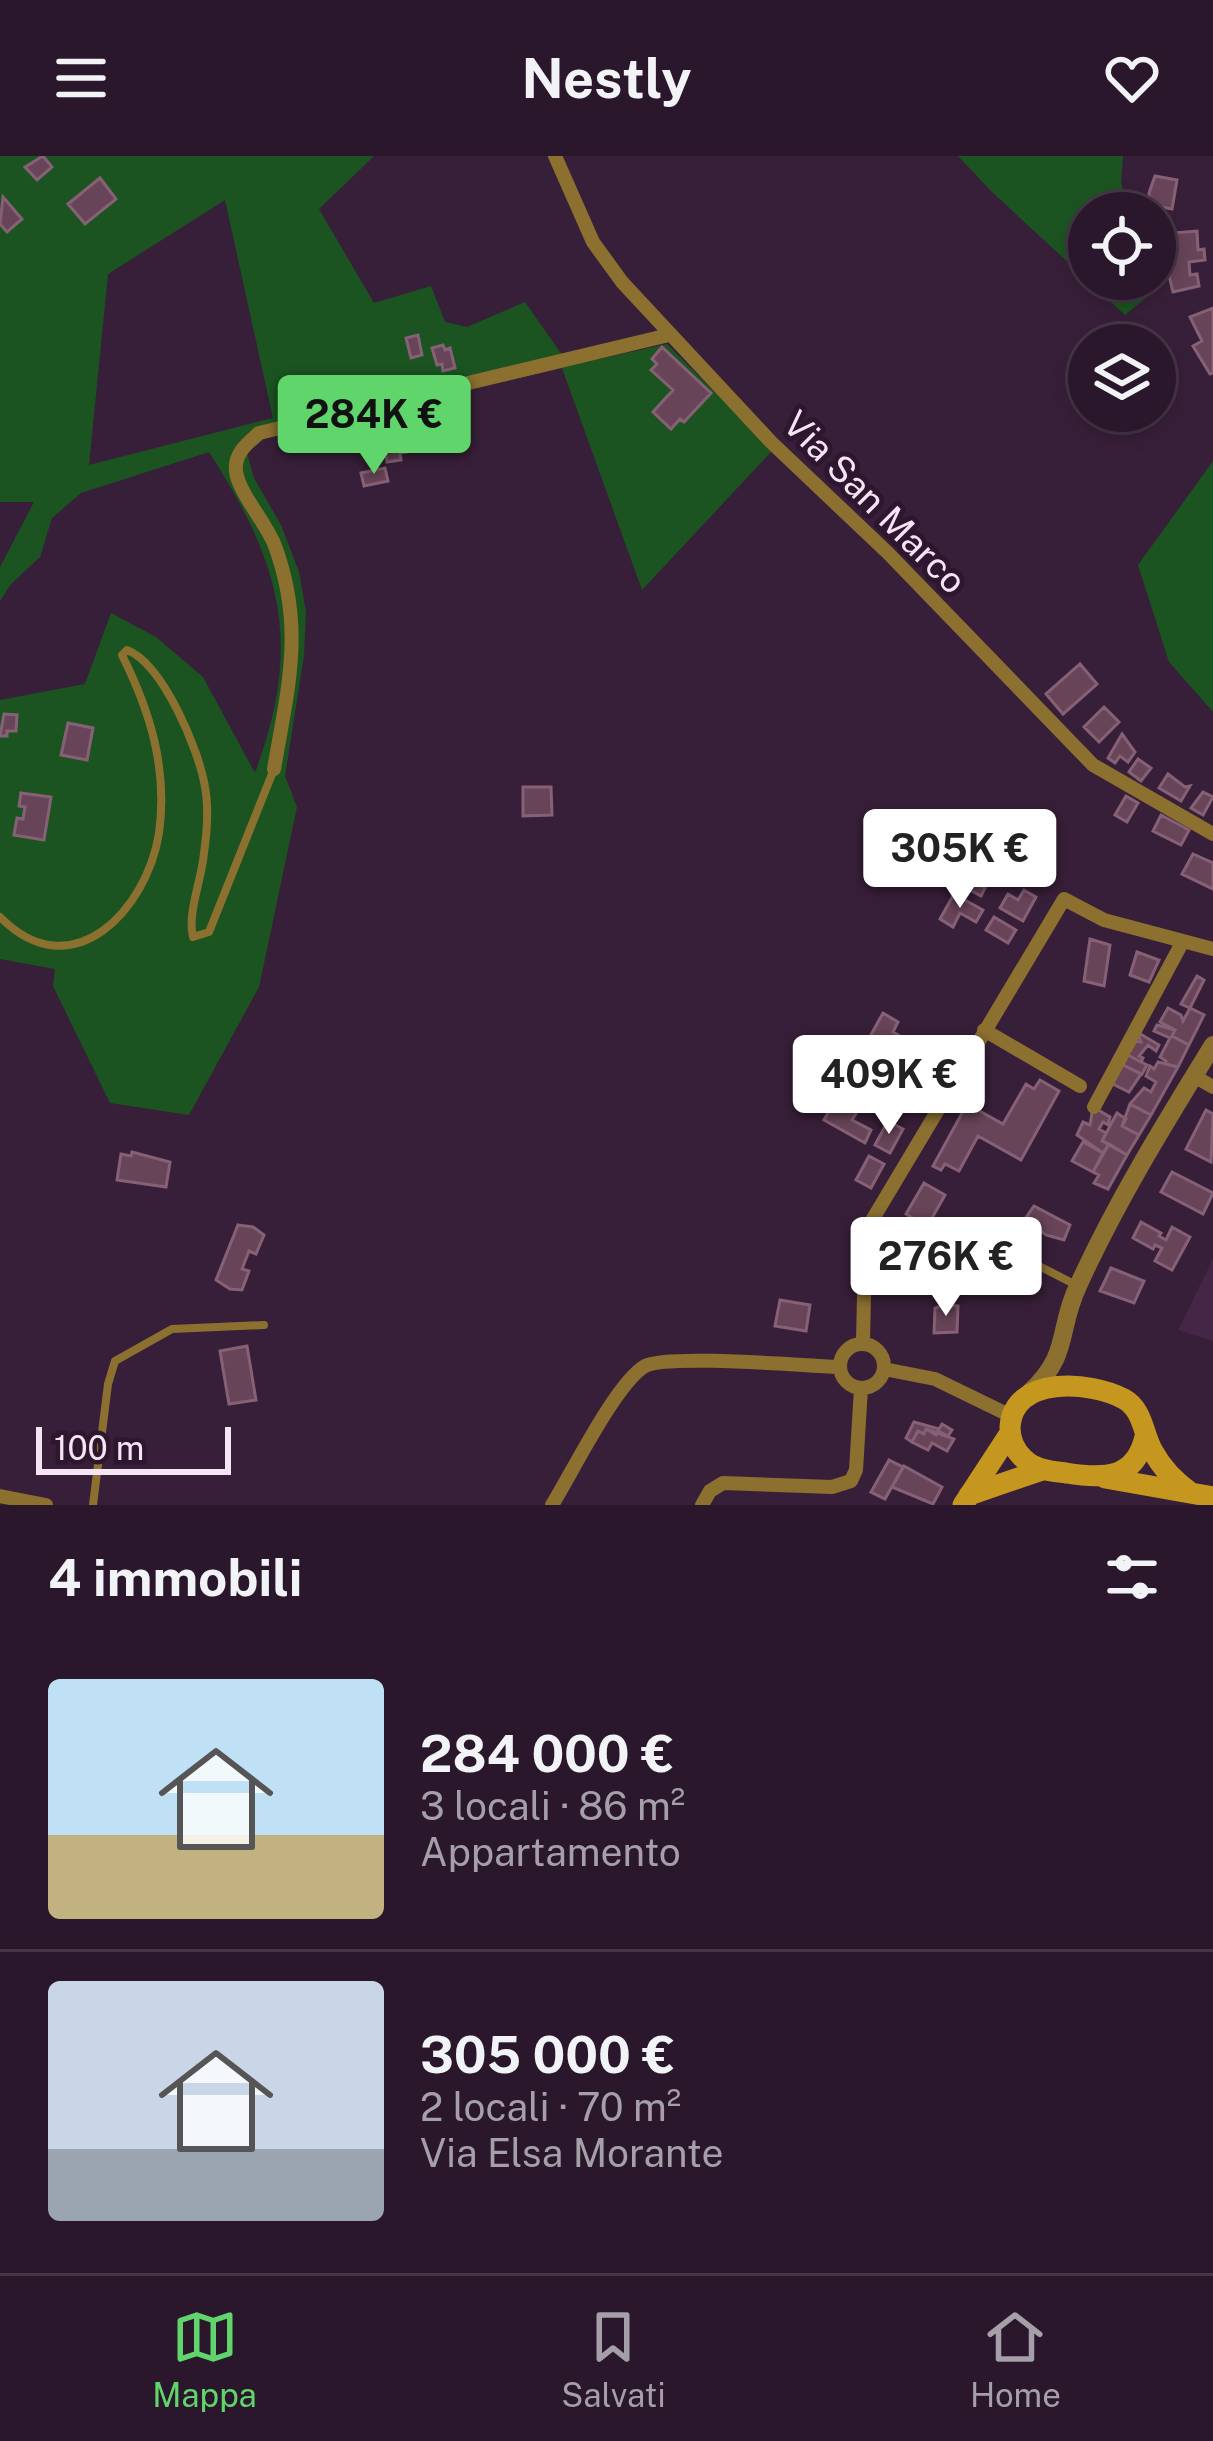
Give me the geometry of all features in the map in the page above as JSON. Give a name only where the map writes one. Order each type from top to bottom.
[{"type":"main road","points":[[966,1500],[997,1458],[1030,1392],[1063,1387],[1129,1402],[1171,1478],[1202,1495]]},
{"type":"main road","points":[[1010,1424],[1019,1455],[1042,1470],[1202,1495]]},
{"type":"main road","points":[[1104,1478],[1117,1476],[1133,1464],[1145,1437]]},
{"type":"main road","points":[[966,1500],[1042,1470]]},
{"type":"street","name":"Via San Marco","points":[[555,156],[593,242],[668,335],[1094,765],[1213,834]]},
{"type":"street","points":[[274,769],[292,664],[292,603],[273,542],[236,472],[239,451],[259,433],[668,335]]},
{"type":"street","points":[[863,1343],[871,1222],[1064,899],[1104,920],[1213,949]]},
{"type":"street","points":[[1094,1107],[1183,940]]},
{"type":"street","points":[[984,1030],[1080,1086]]},
{"type":"street","points":[[1030,1392],[1052,1371],[1078,1286],[1131,1180],[1213,1045]]},
{"type":"street","points":[[1194,1076],[1213,1087]]},
{"type":"street","points":[[863,1343],[877,1349],[884,1370],[879,1381],[861,1388],[849,1384],[840,1367],[849,1348],[863,1343]]},
{"type":"street","points":[[1062,1344],[1069,1369],[1097,1392]]},
{"type":"street","points":[[552,1505],[622,1389],[644,1367],[674,1362],[840,1367]]},
{"type":"street","points":[[884,1370],[935,1379],[1010,1424]]},
{"type":"street","points":[[702,1505],[710,1491],[723,1483],[832,1487],[851,1481],[856,1470],[861,1388]]},
{"type":"street","points":[[0,1496],[46,1505]]},
{"type":"lane","points":[[0,917],[38,944],[68,949],[115,920],[140,883],[158,836],[160,777],[151,718],[122,655],[127,650],[138,654],[168,692],[206,785],[204,856],[192,917],[193,937],[208,932],[274,769]]},
{"type":"lane","points":[[1004,1248],[1078,1286]]},
{"type":"lane","points":[[92,1505],[115,1360],[172,1329],[264,1324]]},
{"type":"shaded area","points":[[1213,1259],[1213,1341],[1178,1330]]},
{"type":"green space","points":[[0,156],[374,156],[319,209],[374,303],[431,286],[445,322],[467,327],[525,302],[562,355],[563,367],[667,344],[773,450],[642,590],[562,368],[269,435],[247,453],[299,572],[306,612],[304,656],[285,776],[297,807],[259,987],[189,1115],[110,1103],[53,986],[55,969],[0,959],[0,700],[85,684],[111,613],[156,637],[203,677],[255,773],[270,727],[281,644],[268,569],[254,532],[209,452],[81,493],[52,518],[40,557],[0,601],[0,567],[34,502],[0,502]],"holes":[[[225,200],[273,418],[89,465],[108,274]]]},
{"type":"green space","points":[[958,156],[1123,156],[1124,192],[1068,192],[1068,262]]},
{"type":"green space","points":[[1109,300],[1143,300],[1125,315]]},
{"type":"green space","points":[[1213,461],[1213,712],[1169,662],[1138,565]]},
{"type":"building","points":[[43,156],[52,167],[37,180],[25,167]]},
{"type":"building","points":[[1155,176],[1177,180],[1175,192],[1149,192]]},
{"type":"building","points":[[100,178],[116,199],[85,224],[68,204]]},
{"type":"building","points":[[3,197],[22,219],[7,232],[0,224]]},
{"type":"building","points":[[1197,231],[1198,250],[1204,249],[1205,260],[1189,262],[1190,275],[1197,274],[1199,286],[1176,291],[1176,258],[1176,233]]},
{"type":"building","points":[[1213,308],[1210,374],[1193,346],[1202,341],[1190,317]]},
{"type":"building","points":[[418,335],[422,355],[411,358],[406,338]]},
{"type":"building","points":[[443,345],[445,350],[450,348],[455,368],[443,371],[432,348]]},
{"type":"building","points":[[662,347],[711,393],[671,429],[653,412],[673,390],[651,370],[657,364],[652,359]]},
{"type":"building","points":[[409,422],[413,451],[400,453],[401,460],[387,462],[382,426]]},
{"type":"building","points":[[385,468],[388,481],[364,486],[361,473]]},
{"type":"building","points":[[1080,664],[1097,684],[1063,714],[1046,694]]},
{"type":"building","points":[[1104,707],[1119,722],[1099,742],[1084,727]]},
{"type":"building","points":[[4,714],[17,715],[16,731],[0,736]]},
{"type":"building","points":[[68,723],[93,728],[87,760],[61,755]]},
{"type":"building","points":[[1122,734],[1135,752],[1128,762],[1120,756],[1115,763],[1108,758]]},
{"type":"building","points":[[1138,759],[1151,768],[1141,781],[1129,772]]},
{"type":"building","points":[[1168,774],[1190,786],[1181,801],[1159,788]]},
{"type":"building","points":[[523,787],[551,787],[552,815],[523,816]]},
{"type":"building","points":[[1203,792],[1213,797],[1203,815],[1191,808]]},
{"type":"building","points":[[21,793],[51,797],[44,840],[14,835],[25,807],[19,806]]},
{"type":"building","points":[[1126,796],[1138,803],[1127,822],[1115,815]]},
{"type":"building","points":[[1161,815],[1189,830],[1181,845],[1153,831]]},
{"type":"building","points":[[1193,854],[1213,863],[1213,889],[1182,874]]},
{"type":"building","points":[[971,859],[985,866],[976,883],[985,888],[981,896],[959,884]]},
{"type":"building","points":[[1024,890],[1036,897],[1023,921],[1000,908],[1008,894],[1018,900]]},
{"type":"building","points":[[954,894],[983,910],[976,922],[960,913],[953,927],[940,919]]},
{"type":"building","points":[[994,917],[1016,930],[1008,943],[986,930]]},
{"type":"building","points":[[1090,939],[1110,945],[1104,986],[1084,981]]},
{"type":"building","points":[[1137,952],[1159,960],[1149,982],[1130,975]]},
{"type":"building","points":[[1197,976],[1204,980],[1190,1008],[1181,1004]]},
{"type":"building","points":[[1168,1008],[1183,1021],[1190,1008],[1204,1015],[1189,1045],[1160,1022]]},
{"type":"building","points":[[883,1013],[898,1022],[893,1032],[900,1036],[889,1055],[867,1042]]},
{"type":"building","points":[[1157,1025],[1175,1030],[1172,1036],[1189,1045],[1178,1067],[1165,1064],[1160,1057],[1170,1038],[1154,1031]]},
{"type":"building","points":[[1137,1032],[1159,1045],[1156,1051],[1148,1045],[1139,1056],[1141,1062],[1126,1054],[1133,1041],[1141,1042]]},
{"type":"building","points":[[932,1045],[946,1053],[933,1077],[918,1069]]},
{"type":"building","points":[[866,1046],[887,1059],[879,1071],[872,1067],[863,1080],[850,1072]]},
{"type":"building","points":[[1126,1054],[1147,1065],[1142,1074],[1121,1064]]},
{"type":"building","points":[[1158,1062],[1178,1067],[1151,1115],[1130,1104],[1144,1088],[1151,1092],[1156,1082],[1146,1076]]},
{"type":"building","points":[[1121,1064],[1141,1074],[1129,1092],[1111,1083]]},
{"type":"building","points":[[913,1077],[928,1085],[915,1109],[900,1101]]},
{"type":"building","points":[[1040,1080],[1059,1091],[1021,1160],[978,1136],[959,1171],[945,1164],[941,1170],[933,1166],[967,1104],[1003,1124],[1026,1084],[1034,1089]]},
{"type":"building","points":[[840,1091],[856,1100],[852,1120],[871,1130],[865,1143],[824,1120]]},
{"type":"building","points":[[1130,1104],[1151,1115],[1139,1135],[1122,1126]]},
{"type":"building","points":[[1093,1107],[1110,1117],[1108,1125],[1103,1122],[1099,1129],[1106,1133],[1102,1141],[1109,1144],[1103,1153],[1077,1135],[1083,1122],[1090,1125]]},
{"type":"building","points":[[1206,1110],[1213,1114],[1211,1162],[1186,1149]]},
{"type":"building","points":[[1117,1113],[1126,1119],[1122,1126],[1139,1135],[1127,1155],[1102,1141]]},
{"type":"building","points":[[888,1121],[903,1129],[890,1153],[875,1145]]},
{"type":"building","points":[[1083,1142],[1103,1153],[1093,1172],[1072,1161]]},
{"type":"building","points":[[1109,1144],[1127,1155],[1108,1189],[1094,1183],[1099,1175],[1093,1172]]},
{"type":"building","points":[[132,1152],[170,1162],[166,1187],[117,1180],[121,1154],[131,1156]]},
{"type":"building","points":[[869,1156],[884,1164],[871,1188],[856,1180]]},
{"type":"building","points":[[1172,1172],[1213,1193],[1203,1214],[1161,1192]]},
{"type":"building","points":[[924,1183],[945,1195],[927,1227],[906,1214]]},
{"type":"building","points":[[1034,1206],[1070,1225],[1064,1240],[1046,1235],[1025,1219]]},
{"type":"building","points":[[1141,1222],[1166,1240],[1172,1227],[1190,1237],[1172,1270],[1155,1261],[1162,1248],[1155,1245],[1153,1249],[1133,1238]]},
{"type":"building","points":[[238,1225],[264,1235],[256,1254],[249,1251],[242,1269],[249,1271],[242,1290],[216,1280]]},
{"type":"building","points":[[1111,1268],[1144,1281],[1134,1303],[1100,1291]]},
{"type":"building","points":[[780,1300],[810,1305],[806,1331],[775,1326]]},
{"type":"building","points":[[958,1306],[957,1332],[934,1333],[935,1308]]},
{"type":"building","points":[[247,1346],[256,1400],[229,1404],[220,1351]]},
{"type":"building","points":[[914,1422],[939,1429],[942,1424],[952,1430],[948,1436],[918,1431],[912,1442],[906,1438]]},
{"type":"building","points":[[926,1429],[954,1439],[947,1451],[932,1443],[928,1450],[912,1442],[918,1431],[924,1434]]},
{"type":"building","points":[[889,1460],[903,1467],[885,1499],[871,1492]]},
{"type":"building","points":[[904,1466],[942,1487],[933,1504],[892,1487]]}]
